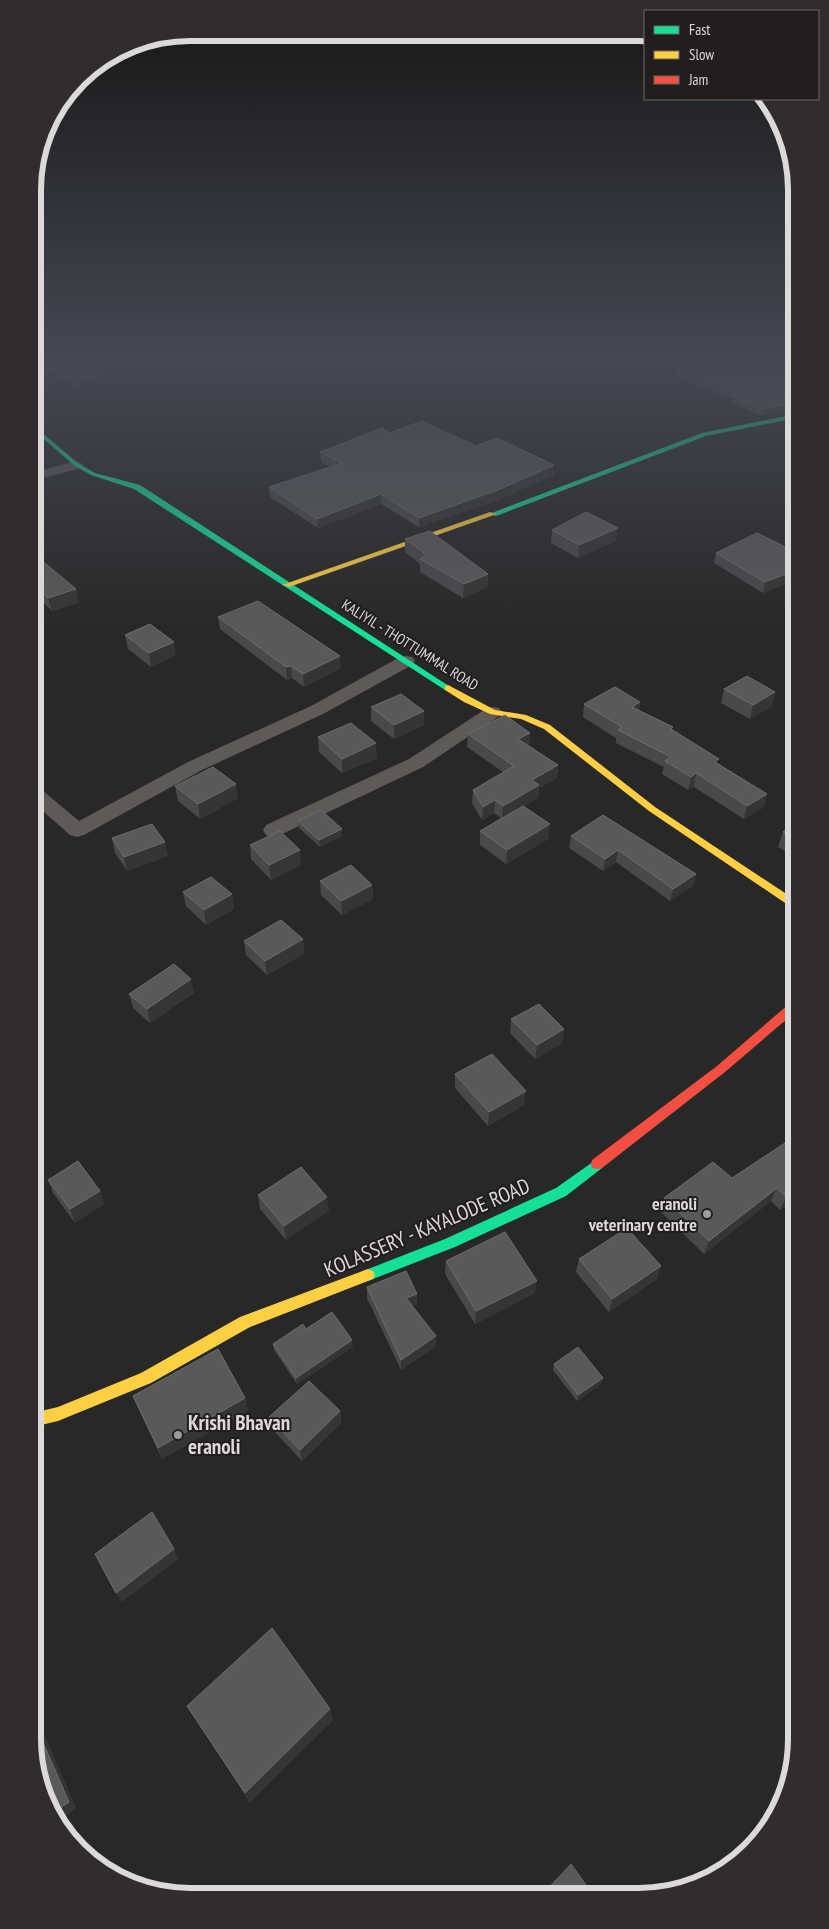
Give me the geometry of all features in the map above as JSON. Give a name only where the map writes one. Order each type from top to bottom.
[{"type":"main road","name":"KALIYIL - THOTTUMMAL ROAD","points":[[58,449],[77,465],[93,474],[137,487],[286,585],[467,700],[493,712],[523,717],[547,727],[652,809],[788,901]]},
{"type":"main road","points":[[286,585],[518,505],[665,449]]},
{"type":"main road","name":"KOLASSERY - KAYALODE ROAD","points":[[41,1418],[58,1414],[146,1378],[245,1322],[450,1243],[561,1192],[720,1069],[787,1012]]},
{"type":"street","points":[[42,474],[77,465]]},
{"type":"street","points":[[42,800],[77,830],[195,766],[317,710],[406,662]]},
{"type":"street","points":[[274,830],[416,763],[493,712]]},
{"type":"building","points":[[328,449],[520,449],[554,465],[498,490],[419,518],[381,494],[317,519],[269,487],[342,463],[320,452]]},
{"type":"building","points":[[586,512],[618,528],[579,545],[552,530]]},
{"type":"building","points":[[430,531],[488,574],[464,584],[420,559],[427,555],[405,539]]},
{"type":"building","points":[[757,533],[788,548],[788,566],[785,568],[788,570],[788,573],[765,582],[716,553]]},
{"type":"building","points":[[42,560],[76,589],[48,598],[42,591]]},
{"type":"building","points":[[258,601],[340,656],[303,674],[291,666],[286,667],[218,617]]},
{"type":"building","points":[[150,624],[174,642],[149,653],[125,635]]},
{"type":"building","points":[[747,676],[775,692],[753,705],[724,689]]},
{"type":"building","points":[[615,687],[640,702],[632,707],[673,727],[671,729],[719,759],[715,762],[767,794],[747,806],[696,773],[691,777],[665,761],[671,757],[618,730],[622,727],[584,704]]},
{"type":"building","points":[[401,694],[424,711],[394,725],[371,707]]},
{"type":"building","points":[[505,715],[530,733],[518,739],[558,765],[532,780],[539,785],[503,806],[495,800],[483,807],[473,790],[514,766],[468,734]]},
{"type":"building","points":[[351,723],[376,743],[342,759],[318,737]]},
{"type":"building","points":[[213,767],[236,784],[198,804],[175,786]]},
{"type":"building","points":[[523,806],[550,824],[507,850],[480,831]]},
{"type":"building","points":[[321,810],[342,829],[319,840],[298,821]]},
{"type":"building","points":[[603,815],[696,874],[673,889],[618,850],[605,859],[571,836]]},
{"type":"building","points":[[152,824],[165,842],[124,857],[112,838]]},
{"type":"building","points":[[788,828],[788,835],[783,832]]},
{"type":"building","points":[[280,831],[300,850],[269,865],[250,845]]},
{"type":"building","points":[[351,865],[372,885],[341,901],[320,881]]},
{"type":"building","points":[[211,877],[232,894],[204,910],[183,892]]},
{"type":"building","points":[[281,920],[303,939],[265,961],[244,941]]},
{"type":"building","points":[[174,964],[191,979],[147,1009],[129,994]]},
{"type":"building","points":[[539,1004],[564,1029],[537,1045],[511,1019]]},
{"type":"building","points":[[492,1054],[526,1091],[489,1112],[455,1074]]},
{"type":"building","points":[[787,1141],[787,1196],[786,1197],[777,1188],[709,1241],[664,1198],[713,1162],[732,1178]]},
{"type":"building","points":[[78,1161],[100,1191],[70,1209],[48,1180]]},
{"type":"building","points":[[301,1167],[327,1197],[284,1226],[258,1195]]},
{"type":"building","points":[[627,1228],[661,1266],[612,1299],[579,1259]]},
{"type":"building","points":[[505,1232],[537,1281],[476,1311],[446,1261]]},
{"type":"building","points":[[406,1271],[417,1294],[406,1298],[436,1336],[401,1360],[367,1287]]},
{"type":"building","points":[[332,1312],[352,1340],[296,1378],[273,1344],[303,1324],[306,1329]]},
{"type":"building","points":[[578,1347],[603,1378],[578,1395],[554,1364]]},
{"type":"building","name":"Krishi Bhavan eranoli","points":[[218,1349],[245,1398],[158,1448],[133,1396]]},
{"type":"building","points":[[309,1381],[340,1411],[300,1450],[269,1417]]},
{"type":"building","points":[[152,1512],[174,1549],[116,1593],[95,1554]]},
{"type":"building","points":[[272,1628],[330,1709],[245,1793],[187,1706]]},
{"type":"building","points":[[41,1738],[69,1802],[59,1809],[53,1796],[46,1777]]},
{"type":"building","points":[[571,1864],[588,1888],[549,1888]]},
{"type":"traffic: fast","points":[[58,449],[77,465],[93,474],[137,487],[448,688]]},
{"type":"traffic: fast","points":[[493,514],[664,449]]},
{"type":"traffic: fast","points":[[368,1275],[450,1243],[561,1192],[597,1164]]},
{"type":"traffic: slow","points":[[286,585],[493,514]]},
{"type":"traffic: slow","points":[[448,688],[467,700],[493,712],[523,717],[547,727],[652,809],[788,901]]},
{"type":"traffic: slow","points":[[41,1418],[58,1414],[146,1378],[245,1322],[368,1275]]},
{"type":"traffic: jam","points":[[597,1164],[721,1069],[787,1012]]},
{"type":"place","name":"eranoli veterinary centre","points":[[707,1214]]},
{"type":"place","name":"Krishi Bhavan eranoli","points":[[178,1435]]}]
